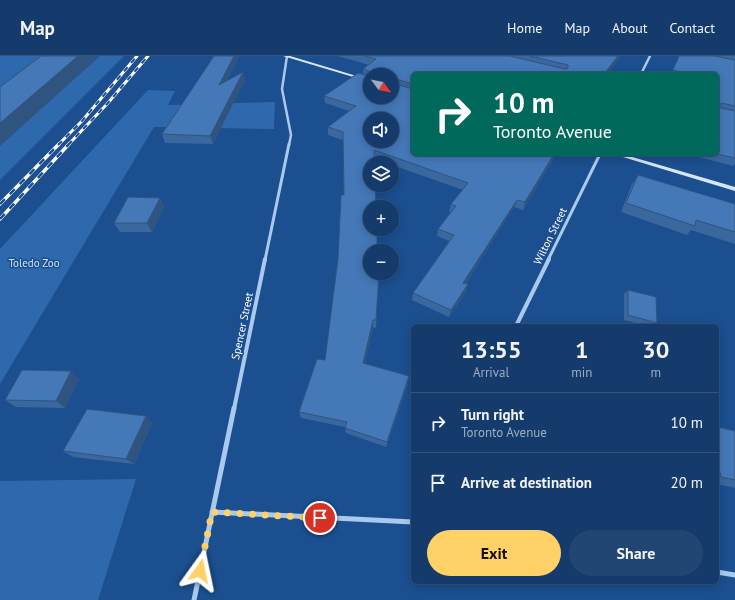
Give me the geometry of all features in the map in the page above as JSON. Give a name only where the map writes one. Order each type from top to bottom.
[{"type":"street","points":[[286,56],[363,79]]},
{"type":"street","name":"Spencer Street","points":[[194,600],[291,135],[282,89],[286,56]]},
{"type":"street","points":[[642,72],[650,56]]},
{"type":"street","name":"Wilton Street","points":[[517,324],[599,156]]},
{"type":"street","points":[[623,156],[735,189]]},
{"type":"street","points":[[212,512],[411,522]]},
{"type":"street","points":[[719,572],[735,575]]},
{"type":"green space","points":[[0,56],[124,56],[0,180]]},
{"type":"green space","name":"Toledo Zoo","points":[[148,90],[175,91],[168,105],[275,102],[274,129],[154,127],[0,384],[0,249]]},
{"type":"green space","points":[[136,479],[98,600],[0,600],[0,481]]},
{"type":"building","points":[[41,56],[78,56],[0,123],[0,87]]},
{"type":"building","points":[[214,56],[234,56],[219,85],[243,72],[210,136],[162,134]]},
{"type":"building","points":[[364,56],[510,56],[565,69],[568,68],[568,65],[530,56],[618,56],[606,72],[411,72],[411,83],[399,80],[399,68],[364,68],[376,59]]},
{"type":"building","points":[[679,56],[714,56],[735,60],[735,106],[722,103],[719,105],[719,72],[676,72],[677,71],[673,70]]},
{"type":"building","points":[[358,73],[363,74],[363,104],[399,104],[399,85],[411,88],[411,156],[553,156],[525,202],[517,200],[463,283],[468,284],[451,310],[413,293],[454,235],[438,229],[456,206],[451,204],[468,183],[399,159],[399,156],[391,156],[374,150],[374,156],[363,156],[363,192],[375,192],[376,200],[363,200],[363,236],[377,236],[377,244],[363,244],[363,280],[379,280],[376,320],[373,320],[363,363],[409,376],[387,442],[345,428],[347,422],[299,412],[317,359],[325,360],[338,259],[341,195],[344,195],[343,132],[328,127],[356,106],[324,96]]},
{"type":"building","points":[[719,105],[721,108],[735,111],[735,158],[719,154]]},
{"type":"building","points":[[638,175],[735,204],[735,232],[696,220],[695,226],[626,203]]},
{"type":"building","points":[[128,197],[160,198],[147,223],[114,223]]},
{"type":"building","points":[[628,290],[656,297],[657,323],[628,315]]},
{"type":"building","points":[[22,370],[71,371],[56,401],[5,400]]},
{"type":"building","points":[[87,409],[146,416],[126,459],[63,451]]},
{"type":"building","points":[[719,427],[735,431],[735,480],[721,477],[719,469]]},
{"type":"railway","points":[[59,144],[82,121],[137,56]]},
{"type":"railway","points":[[68,145],[107,104],[148,56]]},
{"type":"railway","points":[[0,204],[59,144]]},
{"type":"railway","points":[[0,219],[69,144]]},
{"type":"route","points":[[200,571],[212,512],[320,518]]}]
